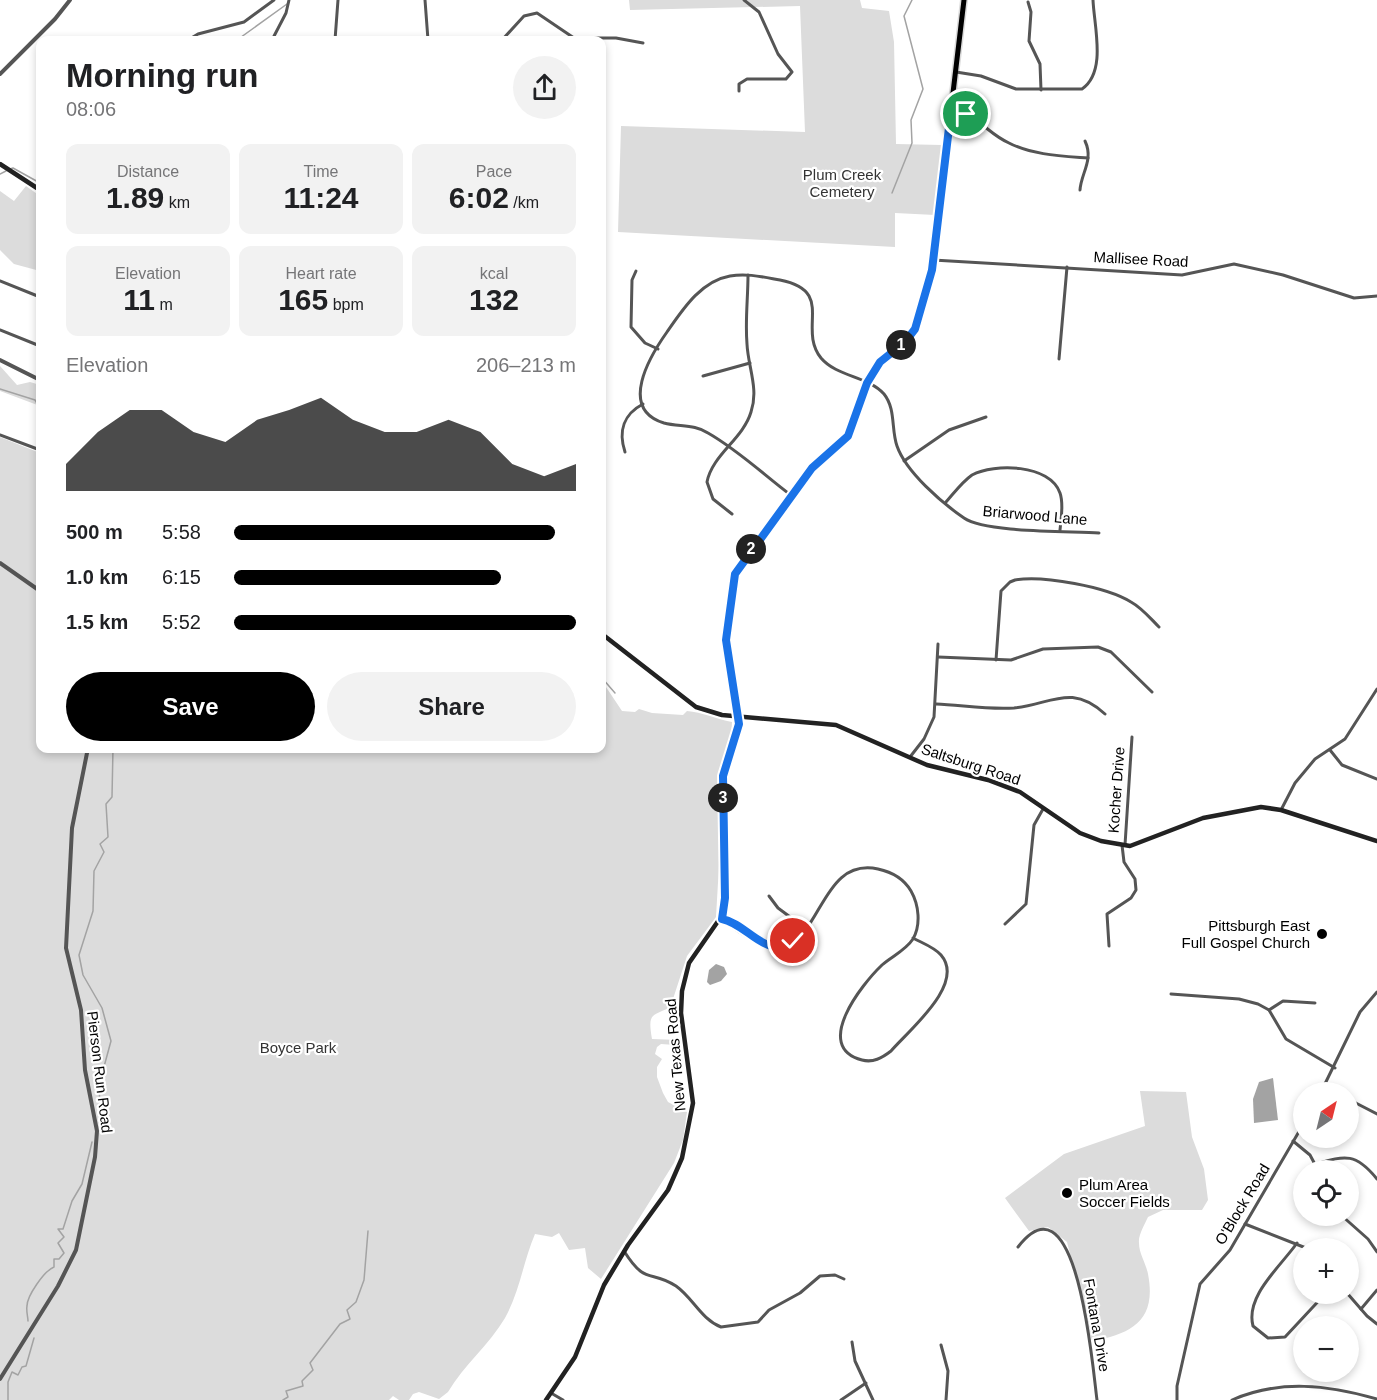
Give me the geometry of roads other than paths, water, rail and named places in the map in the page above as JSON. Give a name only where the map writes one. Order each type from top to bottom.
[{"type":"main road","points":[[722,919],[725,898],[723,776],[738,730],[738,716],[726,640],[735,574],[817,463],[848,436],[867,383],[880,362],[905,342],[915,329],[929,287],[964,0]]},
{"type":"main road","points":[[0,164],[36,187]]},
{"type":"main road","name":"Saltsburg Road","points":[[606,637],[696,707],[710,713],[833,724],[910,757],[1011,788],[1089,837],[1124,845],[1136,844],[1200,819],[1236,810],[1261,807],[1281,810],[1377,841]]},
{"type":"main road","name":"New Texas Road","points":[[546,1400],[575,1357],[596,1299],[624,1251],[668,1190],[682,1158],[693,1103],[681,1013],[682,991],[692,957],[722,919]]},
{"type":"street","points":[[38,36],[70,0]]},
{"type":"street","points":[[195,36],[244,22],[274,0]]},
{"type":"street","points":[[274,36],[286,13],[289,0]]},
{"type":"street","points":[[335,36],[338,0]]},
{"type":"street","points":[[425,0],[428,36]]},
{"type":"street","points":[[739,91],[739,84],[747,79],[786,79],[792,72],[778,54],[759,12],[744,0]]},
{"type":"street","points":[[956,72],[981,76],[1016,89],[1075,90],[1088,84],[1093,78],[1096,66],[1093,0]]},
{"type":"street","points":[[1028,2],[1031,12],[1029,41],[1040,64],[1041,90]]},
{"type":"street","points":[[506,36],[524,16],[537,13],[570,36]]},
{"type":"street","points":[[0,74],[36,38]]},
{"type":"street","points":[[606,38],[643,43]]},
{"type":"street","points":[[951,111],[973,117],[1012,145],[1050,154],[1088,158]]},
{"type":"street","points":[[1080,190],[1088,158],[1086,141]]},
{"type":"street","name":"Mallisee Road","points":[[933,260],[1182,275],[1234,264],[1282,275],[1354,298],[1377,296]]},
{"type":"street","points":[[1059,359],[1067,267]]},
{"type":"street","points":[[636,271],[632,280],[632,327],[645,344],[657,350]]},
{"type":"street","points":[[732,514],[713,499],[707,482],[712,468],[747,423],[752,412],[754,384],[747,342],[748,275]]},
{"type":"street","name":"Briarwood Lane","points":[[643,404],[640,385],[643,373],[695,296],[718,280],[748,275],[792,282],[805,291],[813,304],[813,339],[821,358],[880,391],[890,405],[896,446],[904,461],[916,476],[965,518],[980,524],[1099,533]]},
{"type":"street","points":[[0,281],[36,295]]},
{"type":"street","points":[[0,330],[36,344]]},
{"type":"street","points":[[0,360],[36,378]]},
{"type":"street","points":[[703,376],[750,363]]},
{"type":"street","points":[[625,452],[623,431],[625,420],[630,412],[643,404],[659,420],[702,429],[792,496]]},
{"type":"street","points":[[904,461],[949,430],[986,417]]},
{"type":"street","points":[[0,435],[36,448]]},
{"type":"street","points":[[946,502],[971,476],[987,469],[1035,471],[1052,480],[1060,492],[1060,530]]},
{"type":"street","points":[[0,563],[36,588]]},
{"type":"street","points":[[996,660],[1000,591],[1016,580],[1074,584],[1116,595],[1137,606],[1159,627]]},
{"type":"street","points":[[910,757],[931,726],[936,704],[938,644]]},
{"type":"street","points":[[938,657],[1017,659],[1043,649],[1098,647],[1111,652],[1152,692]]},
{"type":"street","points":[[1281,810],[1294,783],[1315,759],[1347,736],[1356,717],[1377,689]]},
{"type":"street","points":[[936,704],[1015,708],[1070,697],[1088,701],[1105,714]]},
{"type":"street","name":"Kocher Drive","points":[[1124,845],[1132,737]]},
{"type":"street","points":[[1330,750],[1342,765],[1377,779]]},
{"type":"street","name":"Pierson Run Road","points":[[0,1379],[64,1275],[76,1250],[95,1157],[97,1131],[94,1105],[84,1070],[81,1010],[66,948],[72,828],[87,753]]},
{"type":"street","points":[[1005,924],[1026,904],[1034,825],[1044,807]]},
{"type":"street","points":[[1109,946],[1107,914],[1131,898],[1136,890],[1135,879],[1124,862],[1124,845]]},
{"type":"street","points":[[722,919],[730,920],[767,947],[789,944],[806,928],[841,879],[854,871],[873,868],[898,877],[913,893],[918,915],[913,938],[874,973],[840,1025],[841,1041],[855,1058],[873,1061],[882,1058],[945,989],[949,977],[946,962],[936,951],[913,938]]},
{"type":"street","points":[[769,896],[778,908],[806,928]]},
{"type":"street","points":[[1327,1082],[1360,1012],[1377,992]]},
{"type":"street","points":[[1171,994],[1245,1000],[1269,1010],[1286,1039],[1335,1068]]},
{"type":"street","points":[[1269,1010],[1283,1001],[1315,1003]]},
{"type":"street","points":[[1359,1105],[1377,1114]]},
{"type":"street","name":"O'Block Road","points":[[1177,1400],[1177,1386],[1196,1293],[1204,1278],[1230,1250],[1293,1141]]},
{"type":"street","points":[[1303,1148],[1313,1160]]},
{"type":"street","points":[[1330,1160],[1351,1157],[1357,1160]]},
{"type":"street","points":[[1359,1161],[1365,1164],[1377,1179]]},
{"type":"street","points":[[1245,1224],[1293,1242]]},
{"type":"street","points":[[1353,1226],[1368,1239],[1377,1252]]},
{"type":"street","name":"Fontana Drive","points":[[1018,1247],[1027,1235],[1039,1229],[1048,1230],[1063,1242],[1074,1266],[1084,1305],[1097,1400]]},
{"type":"street","points":[[1293,1249],[1256,1301],[1251,1317],[1253,1326],[1268,1338],[1285,1337],[1316,1304]]},
{"type":"street","points":[[624,1251],[639,1272],[675,1286],[697,1309],[721,1327],[758,1322],[770,1310],[800,1293],[820,1276],[835,1275],[844,1279]]},
{"type":"street","points":[[1360,1309],[1377,1290]]},
{"type":"street","points":[[1356,1304],[1377,1324]]},
{"type":"street","points":[[852,1342],[855,1361],[873,1400]]},
{"type":"street","points":[[941,1345],[948,1371],[946,1400]]},
{"type":"street","points":[[841,1400],[866,1383]]},
{"type":"street","points":[[1232,1400],[1265,1390],[1311,1386],[1377,1400]]},
{"type":"street","points":[[551,1393],[563,1400]]},
{"type":"waterway","points":[[892,193],[912,143],[911,120],[923,89],[904,16],[912,0]]},
{"type":"waterway","points":[[243,36],[287,4]]},
{"type":"waterway","points":[[10,169],[13,168],[36,181]]},
{"type":"waterway","points":[[0,174],[6,171]]},
{"type":"waterway","points":[[0,389],[36,402]]},
{"type":"waterway","points":[[606,683],[615,693]]},
{"type":"waterway","points":[[100,1107],[99,1085],[111,1041],[102,1008],[83,975],[79,955],[93,911],[94,871],[104,852],[100,844],[108,837],[106,804],[112,797],[113,753]]},
{"type":"waterway","points":[[28,1321],[27,1306],[33,1290],[41,1278],[54,1267],[54,1259],[59,1259],[64,1253],[58,1243],[64,1237],[58,1229],[63,1229],[72,1201],[82,1184],[92,1142]]},
{"type":"waterway","points":[[283,1400],[288,1397],[286,1391],[303,1386],[302,1381],[313,1370],[310,1363],[340,1324],[350,1319],[347,1310],[356,1302],[364,1280],[368,1231]]},
{"type":"waterway","points":[[8,1400],[8,1382],[12,1372],[18,1375],[22,1367],[26,1366],[34,1338]]},
{"type":"place","name":"Pittsburgh East Full Gospel Church","points":[[1322,934]]},
{"type":"place","name":"Plum Area Soccer Fields","points":[[1067,1193]]},
{"type":"park label","name":"Plum Creek Cemetery","points":[[842,182]]},
{"type":"park label","name":"Boyce Park","points":[[298,1047]]}]
